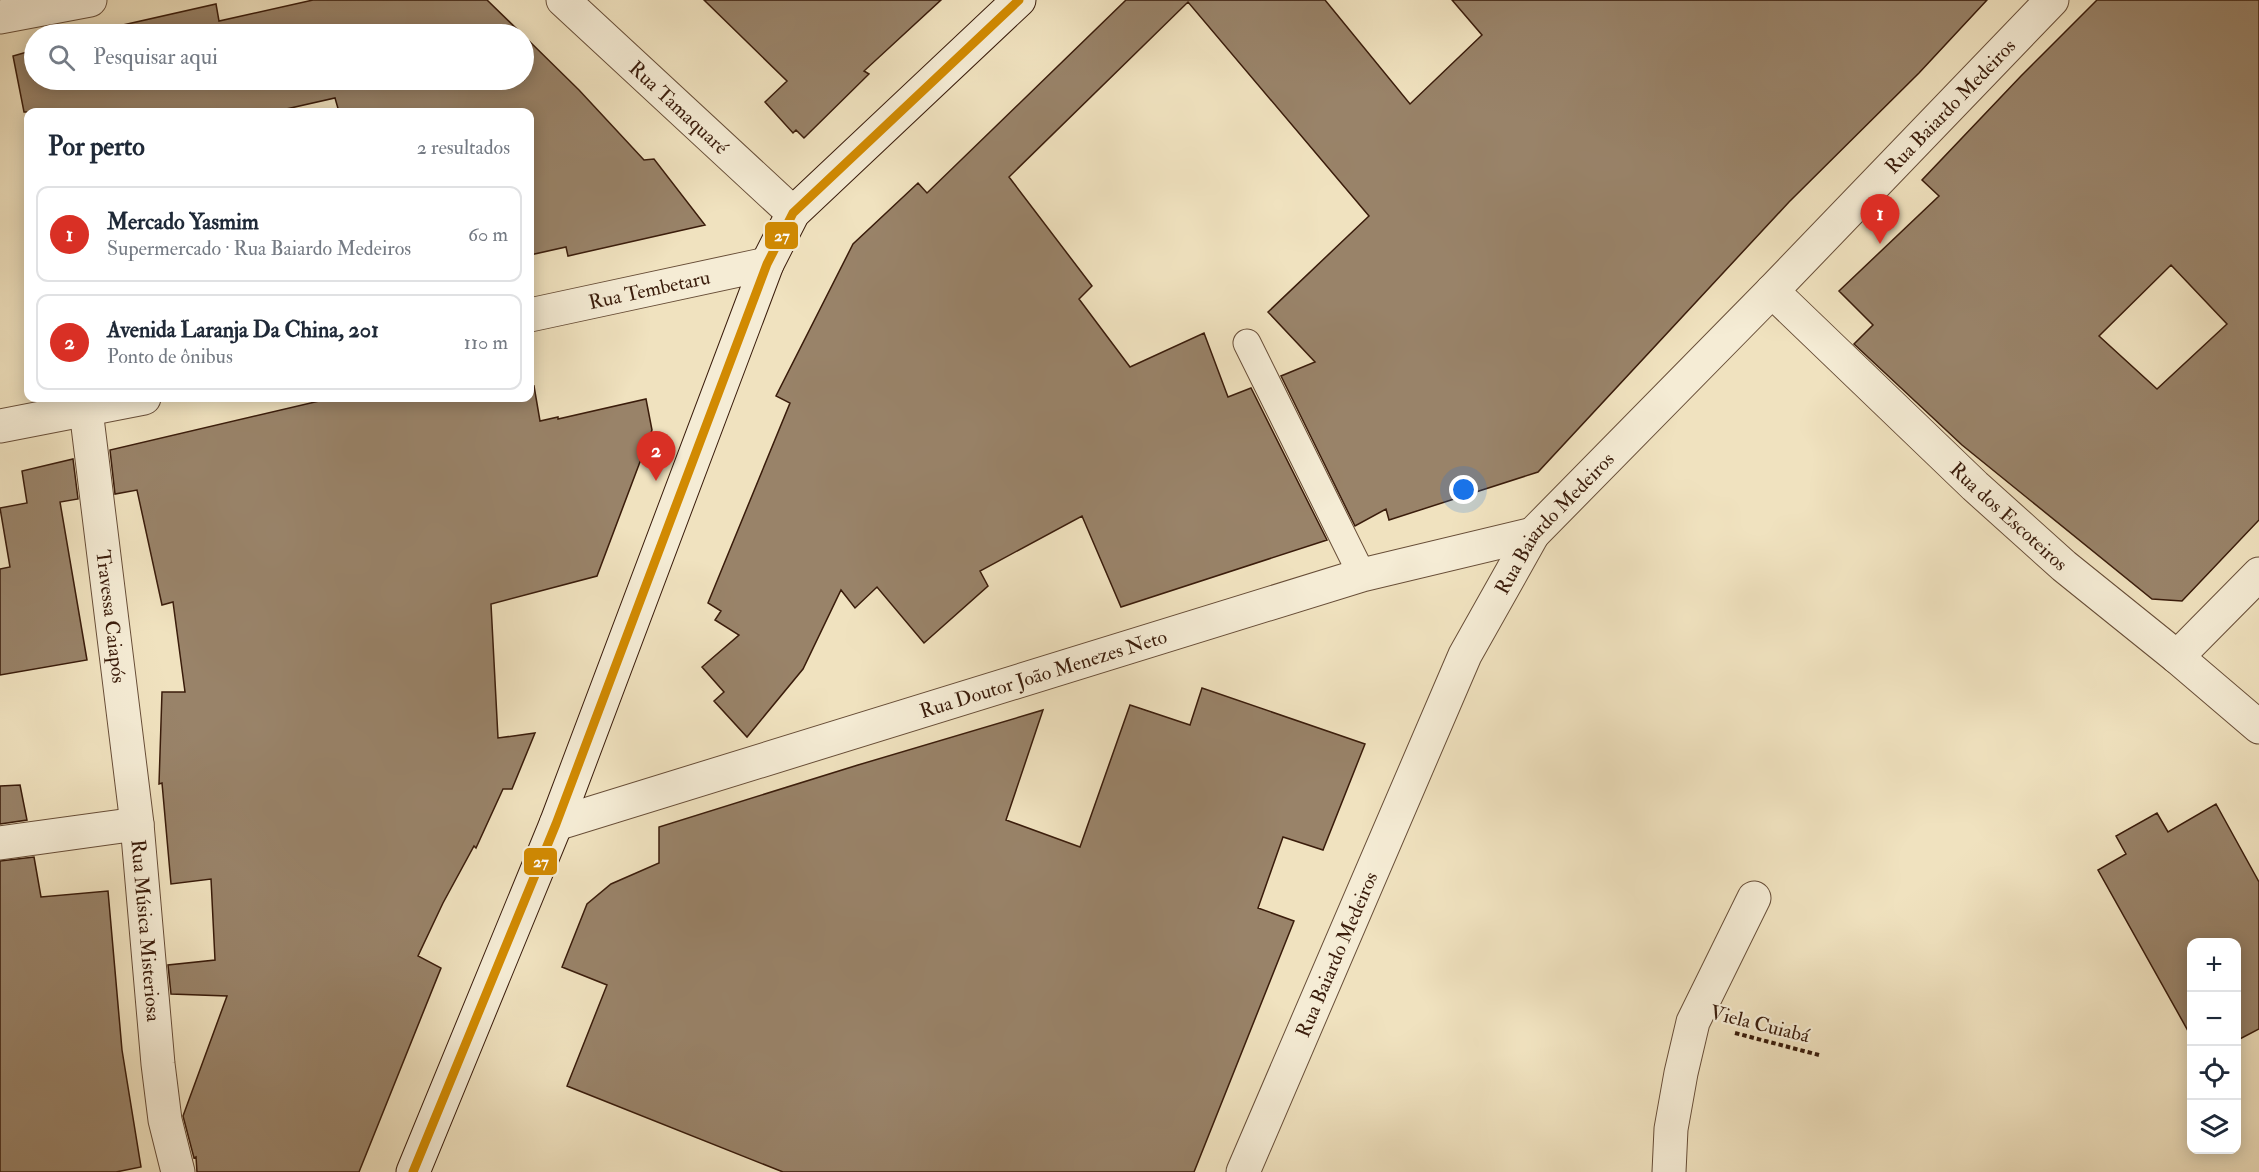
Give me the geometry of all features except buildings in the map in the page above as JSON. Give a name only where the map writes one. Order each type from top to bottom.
[{"type":"street","points":[[0,17],[90,0]]},
{"type":"street","name":"Rua Tamaquaré","points":[[563,0],[794,213]]},
{"type":"street","points":[[413,1172],[556,824],[767,264],[794,213],[1019,0]]},
{"type":"street","name":"Rua Baiardo Medeiros","points":[[1243,1172],[1465,655],[1533,534],[1772,291],[2052,0]]},
{"type":"street","name":"Rua Tembetaru","points":[[534,314],[767,264]]},
{"type":"street","name":"Rua dos Escoteiros","points":[[1772,291],[1975,486],[2064,566],[2259,727]]},
{"type":"street","points":[[0,426],[125,402]]},
{"type":"street","name":"Travessa Caiapós","points":[[86,410],[137,824]]},
{"type":"street","name":"Rua Doutor João Menezes Neto","points":[[556,824],[1362,575],[1533,534]]},
{"type":"street","points":[[2177,657],[2259,574]]},
{"type":"street","name":"Rua Música Misteriosa","points":[[0,843],[137,824],[158,1065],[165,1120],[178,1172]]},
{"type":"street","points":[[1669,1172],[1671,1129],[1681,1073],[1694,1022],[1754,897]]},
{"type":"lane","points":[[1247,343],[1362,575]]},
{"type":"path","name":"Viela Cuiabá","points":[[1694,1022],[1819,1054]]},
{"type":"transit line","name":"27","points":[[413,1172],[556,824],[767,264],[793,213],[1019,0]]},
{"type":"place","name":"Mercado Yasmim","points":[[1880,244]]},
{"type":"place","name":"Avenida Laranja Da China, 201","points":[[656,481]]}]
